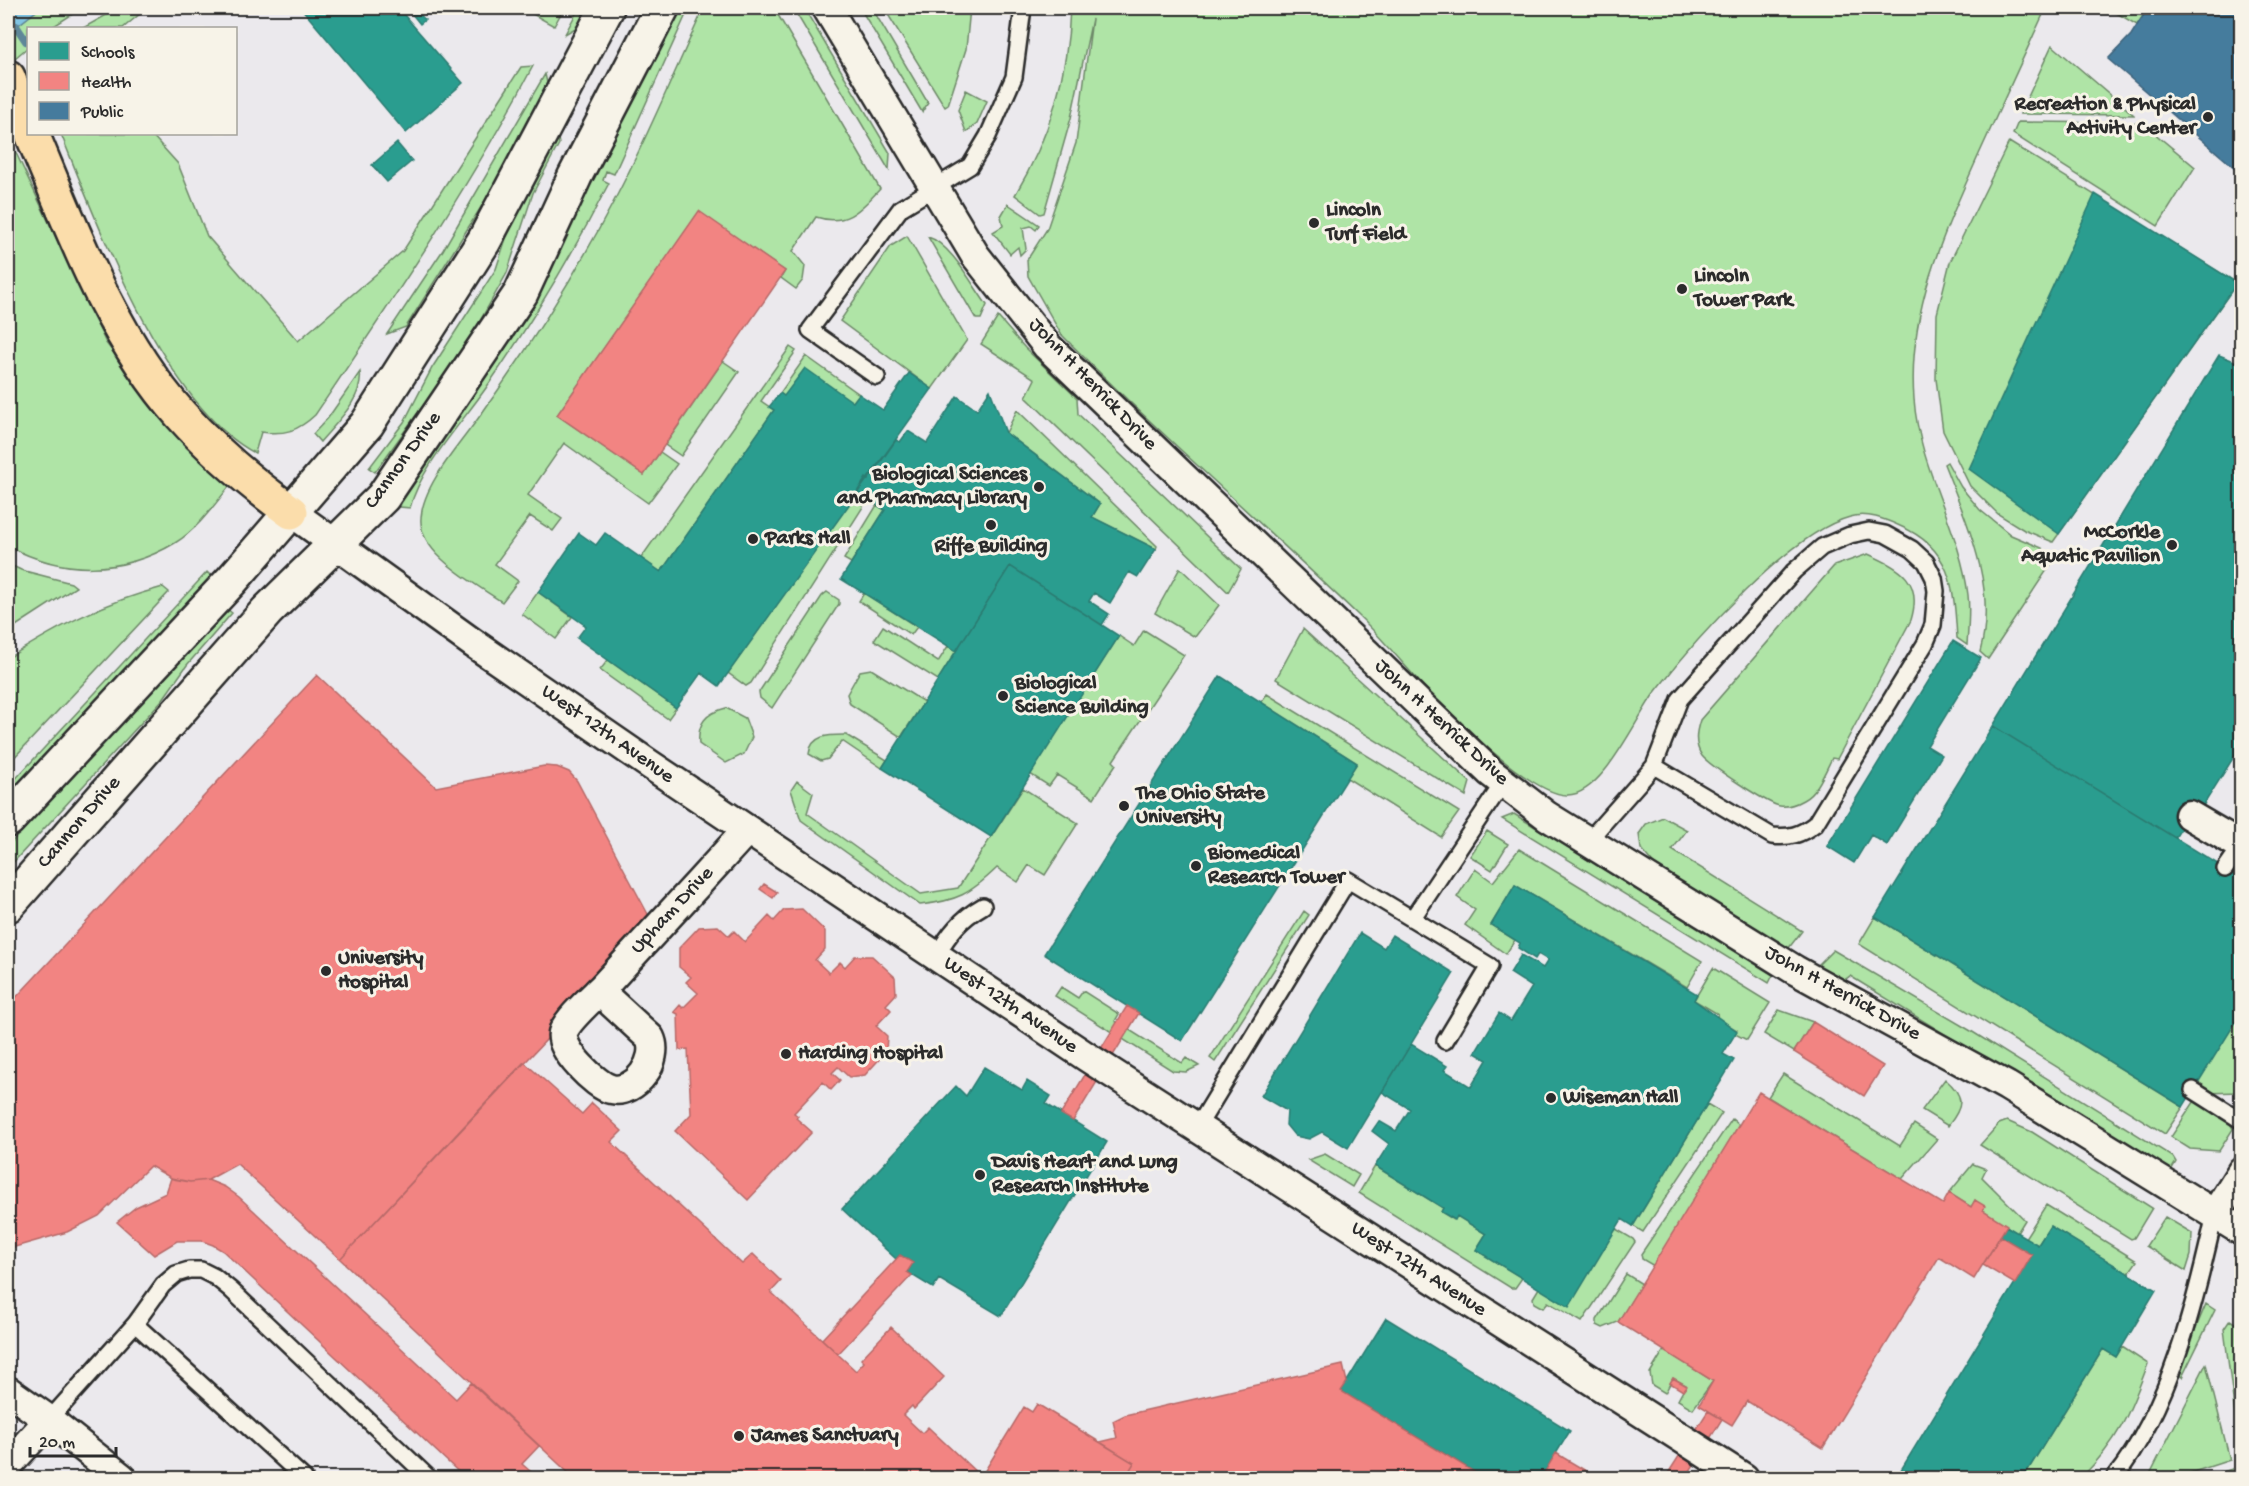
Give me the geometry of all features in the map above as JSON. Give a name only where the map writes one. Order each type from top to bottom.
[{"type":"highway","points":[[8,76],[27,122]]},
{"type":"highway","points":[[32,135],[90,270],[134,352],[180,414],[204,440],[255,486],[291,512]]},
{"type":"street","points":[[8,820],[224,588],[367,424],[472,260],[607,8]]},
{"type":"street","name":"Cannon Drive","points":[[8,905],[267,611],[383,496],[521,293],[575,176],[662,8]]},
{"type":"street","name":"John H Herrick Drive","points":[[827,8],[975,255],[1047,346],[1503,783],[1587,842],[1795,970],[2007,1086],[2241,1231]]},
{"type":"street","name":"West 12th Avenue","points":[[291,512],[473,643],[936,956],[1197,1128],[1744,1479]]},
{"type":"street","points":[[2189,815],[2241,846]]},
{"type":"street","name":"Upham Drive","points":[[599,991],[747,830]]},
{"type":"street","points":[[2215,1214],[2241,1171]]},
{"type":"street","points":[[8,1391],[49,1420],[122,1479]]},
{"type":"street","points":[[8,1465],[49,1420]]},
{"type":"lane","points":[[877,377],[810,330],[901,208],[970,166],[988,136],[1014,77],[1023,8]]},
{"type":"lane","points":[[1587,842],[1654,766],[1680,699],[1794,571],[1822,547],[1850,535],[1877,532],[1901,541],[1926,562],[1934,578],[1936,591],[1933,625],[1925,644],[1815,824],[1802,834],[1788,838],[1772,836],[1654,766]]},
{"type":"lane","points":[[1412,919],[1503,783]]},
{"type":"lane","points":[[2225,869],[2241,846]]},
{"type":"lane","points":[[1197,1128],[1348,880],[1490,966],[1445,1041]]},
{"type":"lane","points":[[936,956],[955,926],[983,906]]},
{"type":"lane","points":[[2193,1090],[2241,1121]]},
{"type":"lane","points":[[2114,1479],[2141,1439],[2170,1370],[2195,1302],[2215,1214]]},
{"type":"lane","points":[[49,1420],[135,1324],[163,1284],[176,1274],[195,1270],[215,1277],[429,1479]]},
{"type":"lane","points":[[135,1324],[304,1479]]},
{"type":"shaded area","name":"The Ohio State University","points":[[8,8],[2241,8],[2241,1478],[8,1478]]},
{"type":"green space","points":[[40,8],[82,8],[53,27],[27,27],[27,48],[8,64],[8,33]]},
{"type":"green space","points":[[119,8],[147,8],[124,27],[85,27]]},
{"type":"green space","points":[[522,8],[564,8],[554,26]]},
{"type":"green space","points":[[579,8],[591,8],[579,26],[565,34]]},
{"type":"green space","points":[[676,8],[689,8],[614,174],[606,171],[603,180],[609,183],[581,236],[503,363],[432,461],[415,492],[410,508],[400,507],[403,494],[531,292],[599,167]]},
{"type":"green space","points":[[704,8],[774,8],[880,189],[860,209],[845,218],[836,220],[816,217],[793,251],[805,266],[803,280],[796,289],[781,278],[785,271],[699,212],[557,415],[644,475],[660,452],[677,464],[648,503],[564,443],[528,495],[562,519],[553,531],[530,516],[495,564],[518,581],[502,602],[464,577],[438,556],[423,531],[421,518],[423,505],[445,463],[518,362],[584,256],[638,154]]},
{"type":"green space","points":[[793,8],[804,8],[890,153],[889,170]]},
{"type":"green space","points":[[860,8],[872,8],[928,103],[922,112]]},
{"type":"green space","points":[[884,8],[970,8],[966,49],[948,105],[945,107]]},
{"type":"green space","points":[[1070,8],[2046,8],[1942,241],[1931,272],[1916,334],[1913,366],[1917,425],[1923,450],[1964,570],[1969,601],[1967,645],[1957,638],[1954,602],[1947,571],[1930,546],[1917,535],[1888,521],[1869,516],[1850,517],[1826,527],[1800,544],[1772,566],[1718,618],[1656,691],[1618,753],[1593,783],[1580,792],[1567,795],[1555,793],[1541,787],[1511,767],[1447,711],[1360,617],[1134,406],[1061,334],[1028,276],[1027,260],[1047,229],[1076,143],[1092,19],[1071,118],[1044,213],[1040,214],[1015,195],[1038,151],[1055,105],[1065,57]]},
{"type":"green space","points":[[2108,8],[2148,8],[2137,25]]},
{"type":"green space","points":[[2052,45],[2134,115],[2020,114]]},
{"type":"green space","points":[[533,66],[483,156],[401,287],[315,415],[291,431],[261,432],[255,453],[222,430],[192,396],[164,355],[138,310],[94,216],[61,135],[152,135],[178,164],[207,236],[298,341],[403,251],[521,67]]},
{"type":"green space","points":[[545,74],[548,87],[493,188],[406,327],[387,334],[443,250]]},
{"type":"green space","points":[[966,90],[987,101],[977,124],[966,132],[958,110]]},
{"type":"green space","points":[[2018,122],[2142,123],[2195,167],[2158,226],[2013,134]]},
{"type":"green space","points":[[8,136],[106,343],[183,439],[232,483],[191,531],[155,554],[134,561],[113,566],[71,566],[29,556],[8,546]]},
{"type":"green space","points":[[558,139],[559,144],[533,193],[507,273],[464,349],[375,472],[369,468],[404,422],[432,368],[496,269],[516,208],[553,143]]},
{"type":"green space","name":"McCorkle Aquatic Pavilion","points":[[2009,142],[2237,283],[2053,542],[2024,530],[1998,514],[1970,486],[1943,431],[1936,379],[1937,314],[1950,262]]},
{"type":"green space","points":[[1008,204],[1039,225],[1036,230],[1031,226],[1023,228],[1026,249],[1020,255],[1018,247],[1010,254],[993,232],[1003,226],[1001,216]]},
{"type":"green space","points":[[907,236],[967,340],[932,389],[840,321],[891,246]]},
{"type":"green space","points":[[928,237],[945,247],[953,256],[987,305],[981,319],[976,319]]},
{"type":"green space","points":[[998,317],[1025,348],[1077,398],[1078,414],[1241,569],[1228,592],[1026,397],[1035,379],[981,344]]},
{"type":"green space","points":[[790,347],[796,351],[761,401],[774,410],[661,572],[641,558]]},
{"type":"green space","points":[[806,356],[859,394],[853,402],[784,396],[780,393]]},
{"type":"green space","points":[[723,361],[739,372],[681,456],[665,445]]},
{"type":"green space","points":[[360,372],[358,391],[348,410],[320,442],[313,434],[328,418]]},
{"type":"green space","points":[[1017,410],[1157,546],[1156,549],[1092,517],[1100,504],[1006,433]]},
{"type":"green space","points":[[1947,462],[1961,487],[1980,510],[2011,535],[2042,548],[2051,564],[1988,659],[1980,652],[1985,628],[1983,580],[1962,509],[1944,464]]},
{"type":"green space","points":[[857,492],[868,499],[751,683],[746,686],[728,673]]},
{"type":"green space","points":[[877,505],[885,510],[851,563],[844,559]]},
{"type":"green space","points":[[1868,554],[1890,565],[1906,578],[1914,595],[1911,620],[1837,759],[1832,758],[1808,797],[1789,806],[1774,804],[1740,784],[1702,756],[1696,738],[1700,720],[1834,566]]},
{"type":"green space","points":[[8,564],[21,570],[71,583],[76,587],[8,631]]},
{"type":"green space","points":[[1180,568],[1219,605],[1195,637],[1155,613]]},
{"type":"green space","points":[[207,572],[214,579],[8,802],[8,787]]},
{"type":"green space","points":[[163,587],[169,592],[8,764],[8,658],[82,616],[121,600]]},
{"type":"green space","points":[[538,592],[572,617],[556,639],[522,614]]},
{"type":"green space","points":[[827,592],[839,600],[839,604],[772,708],[760,698],[759,692],[822,596]]},
{"type":"green space","points":[[864,593],[917,627],[911,635],[859,601]]},
{"type":"green space","points":[[227,609],[232,613],[187,665],[163,699],[8,868],[8,846]]},
{"type":"green space","points":[[883,626],[938,662],[948,646],[956,651],[938,680],[874,640]]},
{"type":"green space","points":[[1303,629],[1470,782],[1466,796],[1276,679]]},
{"type":"green space","points":[[1144,630],[1184,655],[1113,761],[1116,764],[1094,798],[1057,775],[1049,786],[1030,774],[1119,636],[1134,646]]},
{"type":"green space","points":[[608,660],[676,708],[668,719],[600,670]]},
{"type":"green space","points":[[871,669],[924,702],[901,737],[850,704],[847,694],[860,671]]},
{"type":"green space","points":[[1267,694],[1459,812],[1441,837],[1347,778],[1357,763],[1261,702]]},
{"type":"green space","points":[[726,708],[745,718],[752,737],[744,754],[726,763],[699,744],[699,737],[704,720],[713,713]]},
{"type":"green space","points":[[846,735],[887,760],[882,768],[842,741],[828,759],[821,761],[809,754],[811,747],[818,739]]},
{"type":"green space","points":[[797,781],[813,793],[807,813],[921,894],[958,888],[1023,788],[1078,823],[1045,875],[1029,865],[1018,882],[997,868],[962,895],[920,905],[801,820],[791,790]]},
{"type":"green space","points":[[1514,814],[1773,975],[1769,983],[1502,819]]},
{"type":"green space","points":[[1663,817],[1687,830],[1672,850],[1802,931],[1788,949],[1656,867],[1641,849],[1639,834],[1646,824]]},
{"type":"green space","points":[[1487,831],[1508,844],[1492,870],[1470,856]]},
{"type":"green space","points":[[1519,849],[1702,961],[1687,987],[1515,885],[1491,925],[1515,940],[1506,954],[1465,925],[1475,910],[1457,897],[1475,869],[1493,882]]},
{"type":"green space","points":[[1304,911],[1309,915],[1215,1062],[1210,1058]]},
{"type":"green space","points":[[1875,917],[2183,1107],[2165,1134],[1859,944]]},
{"type":"green space","points":[[1833,950],[1971,1031],[2173,1157],[2176,1162],[2170,1172],[1850,976],[1842,982],[1816,967]]},
{"type":"green space","points":[[1713,968],[1770,1003],[1747,1040],[1735,1034],[1737,1030],[1716,1018],[1718,1014],[1694,1000]]},
{"type":"green space","points":[[1061,987],[1078,998],[1083,991],[1119,1014],[1115,1021],[1182,1063],[1186,1058],[1199,1066],[1186,1072],[1173,1071],[1055,996]]},
{"type":"green space","points":[[1779,1010],[1813,1022],[1794,1052],[1764,1034]]},
{"type":"green space","points":[[2241,1012],[2241,1092],[2205,1093],[2195,1086]]},
{"type":"green space","points":[[1783,1074],[1900,1146],[1914,1124],[1937,1139],[1902,1179],[1768,1097]]},
{"type":"green space","points":[[1945,1079],[1952,1085],[1960,1101],[1957,1113],[1948,1126],[1922,1110]]},
{"type":"green space","points":[[2198,1096],[2225,1114],[2233,1129],[2219,1151],[2190,1149],[2171,1137]]},
{"type":"green space","points":[[1707,1104],[1722,1113],[1643,1232],[1633,1226]]},
{"type":"green space","points":[[1732,1119],[1739,1125],[1654,1266],[1642,1259],[1641,1254]]},
{"type":"green space","points":[[2007,1121],[2032,1132],[2152,1208],[2134,1238],[2131,1239],[1980,1145],[1999,1124]]},
{"type":"green space","points":[[1325,1154],[1359,1175],[1352,1187],[1308,1160]]},
{"type":"green space","points":[[1973,1164],[1986,1169],[1982,1177],[2025,1220],[2017,1233],[1983,1210],[1975,1200],[1971,1207],[1949,1193]]},
{"type":"green space","points":[[1375,1166],[1443,1208],[1441,1212],[1454,1220],[1457,1216],[1486,1234],[1476,1250],[1522,1278],[1515,1288],[1511,1288],[1359,1193]]},
{"type":"green space","points":[[2046,1205],[2137,1261],[2128,1274],[2050,1226],[2038,1245],[2025,1238]]},
{"type":"green space","points":[[2165,1217],[2192,1233],[2191,1255],[2186,1271],[2146,1246]]},
{"type":"green space","points":[[1616,1229],[1635,1242],[1582,1322],[1548,1302],[1543,1308],[1534,1303],[1533,1298],[1539,1288]]},
{"type":"green space","points":[[1626,1274],[1642,1284],[1618,1322],[1603,1328],[1597,1325],[1597,1320]]},
{"type":"green space","points":[[2206,1304],[2215,1310],[2182,1377],[2177,1373]]},
{"type":"green space","points":[[2230,1320],[2241,1327],[2241,1449],[2224,1329]]},
{"type":"green space","points":[[2122,1347],[2148,1364],[2129,1412],[2105,1451],[2081,1478],[2023,1478],[2103,1349],[2116,1357]]},
{"type":"green space","points":[[1664,1350],[1713,1381],[1693,1409],[1678,1400],[1686,1385],[1673,1378],[1665,1393],[1652,1385],[1650,1373]]},
{"type":"green space","points":[[2206,1364],[2230,1460],[2175,1478],[2148,1478]]},
{"type":"green space","points":[[2235,1468],[2239,1478],[2205,1478]]},
{"type":"water","points":[[8,8],[40,8],[8,33]]},
{"type":"building: Schools","points":[[301,8],[398,8],[463,83],[406,133]]},
{"type":"building: Schools","points":[[407,8],[414,8],[425,20],[420,24]]},
{"type":"building: Schools","points":[[397,143],[412,161],[387,182],[372,165]]},
{"type":"building: Schools","name":"McCorkle Aquatic Pavilion","points":[[2095,194],[2237,283],[2059,534],[1969,469]]},
{"type":"building: Schools","name":"McCorkle Aquatic Pavilion","points":[[2219,355],[2242,364],[2242,744],[2201,809],[2195,806],[2175,838],[1993,726]]},
{"type":"building: Schools","name":"Parks Hall","points":[[805,368],[853,402],[859,394],[883,410],[909,373],[932,389],[719,686],[701,673],[676,708],[577,638],[586,626],[538,592],[579,533],[596,545],[605,533],[661,572],[774,410],[769,407],[780,393],[784,396]]},
{"type":"building: Schools","name":"Riffe Building","points":[[990,390],[1006,433],[1100,504],[1092,517],[1156,549],[1138,577],[1129,572],[1110,603],[1094,593],[1089,601],[1109,614],[1102,625],[1010,566],[956,651],[841,579],[885,510],[857,492],[866,478],[868,480],[896,440],[900,442],[908,431],[927,443],[957,396],[977,410]]},
{"type":"building: Schools","name":"Biological Science Building","points":[[1010,566],[1119,636],[991,837],[882,768]]},
{"type":"building: Schools","points":[[1953,641],[1981,658],[1927,746],[1942,755],[1887,845],[1871,835],[1854,863],[1827,846]]},
{"type":"building: Schools","name":"Biomedical Research Tower","points":[[1220,676],[1357,763],[1182,1041],[1044,954]]},
{"type":"building: Schools","points":[[1993,726],[2242,879],[2242,1012],[2183,1107],[1875,917]]},
{"type":"building: Schools","name":"Wiseman Hall","points":[[1515,885],[1697,994],[1694,1000],[1737,1031],[1723,1054],[1734,1060],[1633,1226],[1622,1219],[1569,1307],[1476,1250],[1486,1234],[1457,1216],[1455,1220],[1441,1212],[1443,1208],[1375,1166],[1389,1144],[1372,1131],[1379,1121],[1396,1131],[1410,1109],[1382,1092],[1411,1044],[1447,1066],[1444,1070],[1471,1087],[1487,1060],[1475,1053],[1499,1013],[1511,1021],[1532,987],[1510,973],[1521,955],[1543,968],[1548,960],[1538,954],[1535,959],[1518,948],[1520,943],[1491,925]]},
{"type":"building: Schools","points":[[1360,933],[1384,948],[1392,935],[1454,973],[1348,1148],[1322,1132],[1309,1139],[1295,1136],[1286,1125],[1287,1111],[1261,1096]]},
{"type":"building: Schools","name":"Davis Heart and Lung Research Institute","points":[[984,1067],[1022,1090],[1027,1081],[1051,1096],[1046,1104],[1107,1142],[1001,1316],[939,1279],[933,1288],[907,1272],[913,1263],[900,1255],[896,1259],[842,1209],[956,1086],[966,1096]]},
{"type":"building: Schools","points":[[2006,1226],[2038,1245],[2050,1226],[2156,1290],[2116,1357],[2103,1349],[2023,1478],[1896,1478],[2032,1255],[2000,1236]]},
{"type":"building: Schools","points":[[1386,1318],[1570,1431],[1541,1478],[1484,1478],[1341,1391]]},
{"type":"building: Health","points":[[699,211],[785,271],[644,475],[557,415]]},
{"type":"building: Health","name":"University Hospital","points":[[317,675],[436,787],[544,766],[557,767],[569,772],[577,781],[650,918],[644,936],[340,1259],[237,1164],[208,1180],[190,1182],[173,1179],[150,1166],[99,1216],[67,1232],[8,1249],[8,1006]]},
{"type":"building: Health","points":[[764,884],[777,892],[773,898],[760,889]]},
{"type":"building: Health","name":"Harding Hospital","points":[[802,909],[825,931],[825,949],[815,960],[829,973],[840,962],[845,967],[855,956],[872,956],[895,977],[896,994],[886,1005],[891,1010],[876,1026],[887,1036],[886,1052],[865,1075],[849,1077],[838,1067],[832,1073],[840,1080],[831,1090],[823,1082],[794,1113],[798,1116],[796,1118],[812,1132],[748,1200],[675,1131],[691,1114],[688,1049],[679,1050],[678,1014],[674,1012],[680,1005],[683,1008],[698,993],[686,982],[691,977],[679,967],[679,948],[699,927],[718,926],[729,936],[734,931],[745,942],[769,916],[774,921],[784,910]]},
{"type":"building: Health","points":[[1127,1006],[1139,1013],[1073,1121],[1061,1114]]},
{"type":"building: Health","points":[[1813,1022],[1883,1066],[1864,1096],[1794,1052]]},
{"type":"building: Health","points":[[524,1062],[582,1114],[592,1103],[622,1131],[611,1142],[742,1264],[753,1254],[781,1281],[771,1292],[856,1371],[864,1362],[861,1359],[891,1327],[944,1377],[914,1409],[912,1406],[903,1415],[922,1433],[928,1427],[980,1476],[977,1478],[574,1478],[340,1259]]},
{"type":"building: Health","points":[[1759,1092],[1943,1204],[1949,1193],[1971,1207],[1975,1200],[1985,1206],[1983,1210],[2007,1225],[1974,1279],[1939,1257],[1823,1448],[1747,1401],[1732,1425],[1699,1405],[1713,1381],[1618,1322]]},
{"type":"building: Health","points":[[171,1178],[190,1182],[208,1180],[225,1187],[239,1197],[456,1399],[471,1383],[539,1446],[522,1464],[538,1478],[465,1478],[223,1251],[213,1245],[202,1241],[177,1241],[154,1255],[117,1222],[136,1207],[166,1193]]},
{"type":"building: Health","points":[[2000,1236],[2032,1255],[2015,1284],[1983,1265]]},
{"type":"building: Health","points":[[900,1255],[913,1263],[907,1272],[912,1275],[838,1354],[822,1339]]},
{"type":"building: Health","points":[[1343,1365],[1347,1382],[1341,1391],[1484,1478],[1125,1478],[1134,1463],[1100,1442],[1117,1438],[1113,1421],[1125,1415]]},
{"type":"building: Health","points":[[1673,1378],[1687,1386],[1683,1391],[1670,1383]]},
{"type":"building: Health","points":[[1037,1404],[1134,1463],[1125,1478],[977,1478],[981,1477],[1024,1407],[1032,1412]]},
{"type":"building: Health","points":[[1708,1411],[1722,1419],[1690,1471],[1703,1478],[1665,1478]]},
{"type":"building: Health","points":[[1556,1453],[1564,1458],[1598,1478],[1541,1478]]},
{"type":"building: Public","name":"Recreation & Physical Activity Center","points":[[2148,8],[2242,8],[2242,174],[2108,59],[2131,35]]},
{"type":"waterway","points":[[16,26],[26,41]]},
{"type":"place","name":"Recreation & Physical Activity Center","points":[[2208,117]]},
{"type":"place","name":"Lincoln Turf Field","points":[[1314,223]]},
{"type":"place","name":"Lincoln Tower Park","points":[[1682,289]]},
{"type":"place","name":"Biological Sciences and Pharmacy Library","points":[[1039,487]]},
{"type":"place","name":"Riffe Building","points":[[991,525]]},
{"type":"place","name":"Parks Hall","points":[[753,539]]},
{"type":"place","name":"McCorkle Aquatic Pavilion","points":[[2172,545]]},
{"type":"place","name":"Biological Science Building","points":[[1003,696]]},
{"type":"place","name":"The Ohio State University","points":[[1124,806]]},
{"type":"place","name":"Biomedical Research Tower","points":[[1196,866]]},
{"type":"place","name":"University Hospital","points":[[326,971]]},
{"type":"place","name":"Harding Hospital","points":[[786,1054]]},
{"type":"place","name":"Wiseman Hall","points":[[1551,1098]]},
{"type":"place","name":"Davis Heart and Lung Research Institute","points":[[980,1175]]},
{"type":"place","name":"James Sanctuary","points":[[739,1436]]}]
